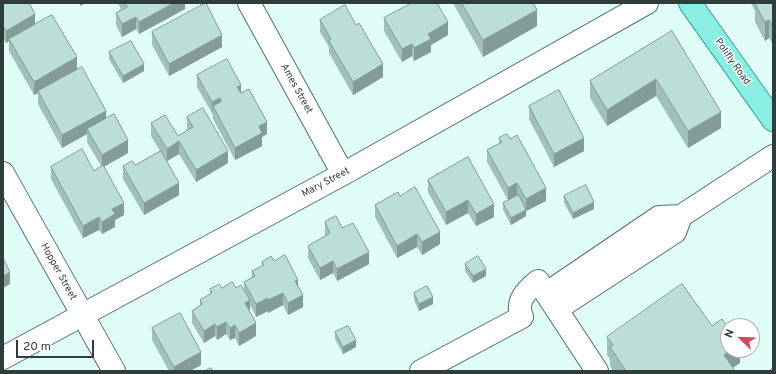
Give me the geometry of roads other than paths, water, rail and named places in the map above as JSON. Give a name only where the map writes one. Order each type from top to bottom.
[{"type":"main road","name":"Polifly Road","points":[[690,3],[773,120]]},
{"type":"street","name":"Ames Street","points":[[249,3],[343,174]]},
{"type":"street","name":"Mary Street","points":[[3,358],[343,174],[647,3]]},
{"type":"street","points":[[552,301],[659,217],[681,216],[773,156]]},
{"type":"street","name":"Hopper Street","points":[[3,173],[114,371]]},
{"type":"street","points":[[421,371],[522,317],[519,306],[521,300],[538,281],[598,371]]}]
